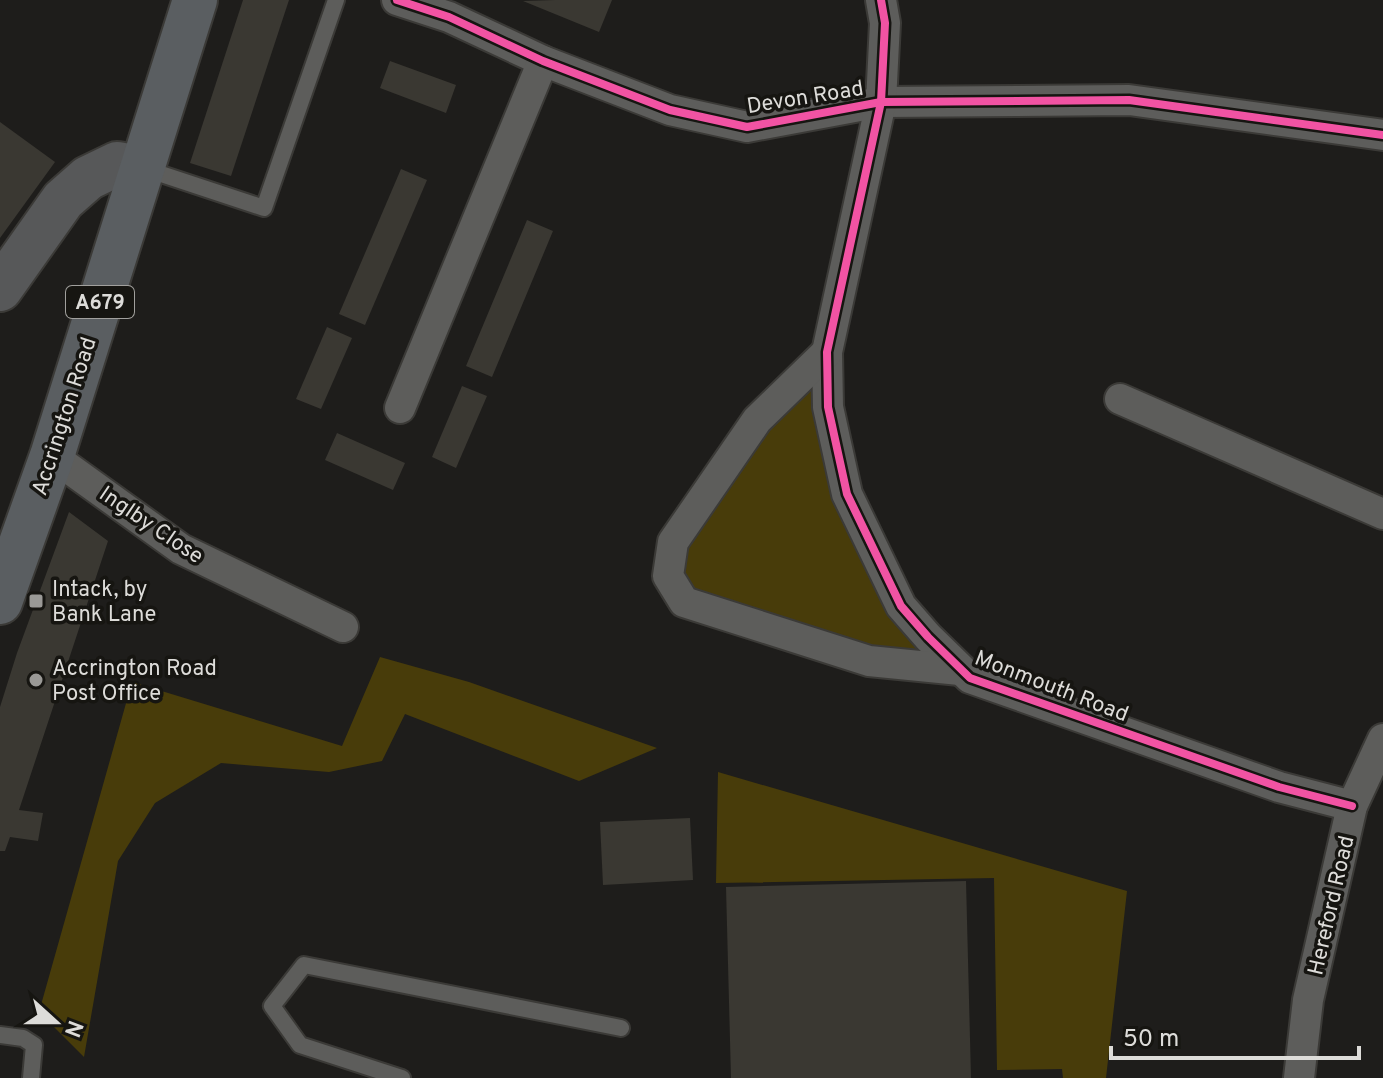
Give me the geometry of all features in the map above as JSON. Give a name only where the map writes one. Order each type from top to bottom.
[{"type":"main road","name":"Accrington Road","points":[[0,602],[52,456],[195,0]]},
{"type":"main road","points":[[0,289],[63,200],[88,178],[117,164],[141,168]]},
{"type":"street","name":"Devon Road","points":[[397,0],[449,17],[543,61],[670,110],[747,127],[881,102],[1129,100],[1383,135]]},
{"type":"street","name":"Monmouth Road","points":[[881,0],[885,23],[881,102],[827,352],[828,407],[847,494],[901,606],[970,678],[1264,782],[1352,806]]},
{"type":"street","points":[[400,408],[543,61]]},
{"type":"street","name":"Monmouth Road","points":[[827,352],[757,420],[673,542],[668,576],[684,602],[698,607],[869,661],[960,670]]},
{"type":"street","points":[[1120,399],[1383,514]]},
{"type":"street","name":"Inglby Close","points":[[52,456],[181,549],[343,627]]},
{"type":"street","name":"Hereford Road","points":[[1299,1078],[1308,1000],[1352,806],[1383,739]]},
{"type":"lane","points":[[141,168],[264,208],[336,0]]},
{"type":"lane","points":[[402,1078],[300,1045],[272,1006],[304,965],[621,1028]]},
{"type":"lane","points":[[0,1035],[23,1038],[34,1045],[31,1078]]},
{"type":"shaded area","points":[[827,352],[847,494],[960,670],[684,602],[673,542]]},
{"type":"shaded area","points":[[380,657],[469,682],[657,748],[579,781],[405,714],[382,761],[329,772],[221,763],[155,803],[118,861],[84,1057],[39,1012],[132,682],[342,746]]},
{"type":"shaded area","points":[[718,772],[1127,891],[1106,1078],[1063,1078],[1062,1069],[997,1070],[994,878],[716,883]]},
{"type":"building","points":[[243,0],[289,0],[231,176],[190,163]]},
{"type":"building","points":[[612,0],[599,32],[523,1]]},
{"type":"building","points":[[390,61],[456,85],[446,113],[380,88]]},
{"type":"building","points":[[0,122],[55,162],[0,238]]},
{"type":"building","points":[[401,169],[427,180],[365,325],[339,314]]},
{"type":"building","points":[[527,220],[553,231],[492,377],[466,366]]},
{"type":"building","points":[[327,327],[352,338],[321,409],[296,399]]},
{"type":"building","points":[[462,386],[487,396],[456,468],[432,457]]},
{"type":"building","points":[[337,433],[405,463],[393,490],[325,460]]},
{"type":"building","points":[[69,512],[108,541],[19,810],[43,813],[38,841],[10,837],[5,851],[0,851],[0,707]]},
{"type":"building","points":[[690,818],[693,880],[603,885],[600,822]]},
{"type":"building","points":[[966,881],[971,1078],[731,1078],[726,887]]},
{"type":"cycle path","points":[[397,0],[449,17],[543,61],[670,110],[747,127],[881,102],[1129,100],[1383,135]]},
{"type":"cycle path","points":[[881,0],[885,23],[881,102],[827,352],[828,407],[847,494],[901,606],[970,678],[1279,787],[1352,806]]},
{"type":"place","name":"Intack, by Bank Lane","points":[[36,601]]},
{"type":"place","name":"Accrington Road Post Office","points":[[36,680]]}]
